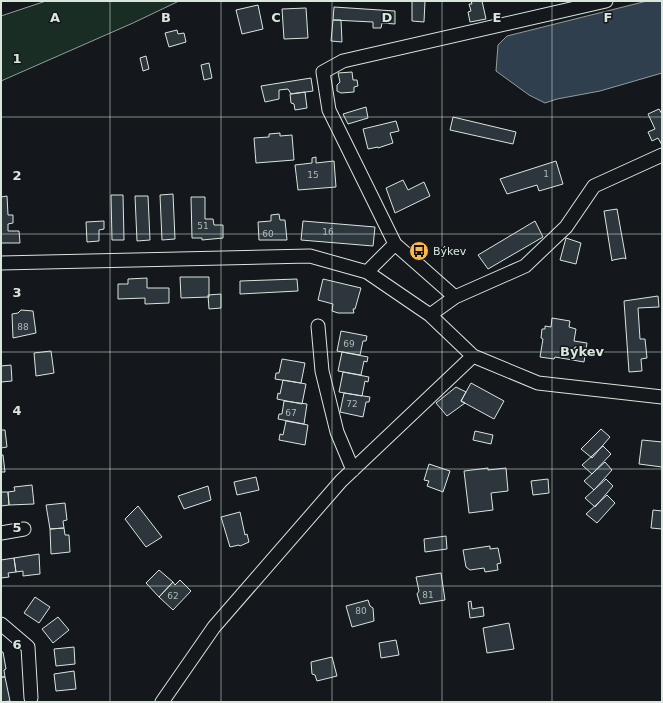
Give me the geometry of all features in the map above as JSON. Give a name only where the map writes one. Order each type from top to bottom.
[{"type":"street","points":[[455,297],[395,244],[330,110],[323,72],[343,61],[606,1]]},
{"type":"street","points":[[430,315],[455,297],[525,266],[566,227],[594,186],[662,155]]},
{"type":"street","points":[[368,272],[395,244]]},
{"type":"street","points":[[1,263],[310,256],[368,272],[430,315],[473,356],[538,383],[662,397]]},
{"type":"street","points":[[318,326],[322,371],[327,394],[337,432],[353,470]]},
{"type":"street","points":[[162,702],[214,627],[353,470],[473,356]]},
{"type":"street","points":[[1,533],[24,529]]},
{"type":"street","points":[[1,624],[28,646],[31,698]]},
{"type":"green space","points":[[46,1],[179,1],[133,23],[1,81],[1,16]]},
{"type":"water","points":[[647,1],[662,1],[662,73],[600,91],[557,99],[545,103],[529,95],[496,71],[498,45],[507,36]]},
{"type":"building","points":[[412,1],[425,1],[424,22],[412,21]]},
{"type":"building","points":[[471,1],[482,1],[486,19],[470,22],[468,12],[471,11],[469,4],[472,4]]},
{"type":"building","points":[[258,5],[263,29],[242,34],[236,10]]},
{"type":"building","points":[[334,7],[395,11],[395,24],[382,23],[381,28],[373,28],[373,22],[333,20]]},
{"type":"building","points":[[306,8],[308,38],[284,39],[282,9]]},
{"type":"building","points":[[333,20],[341,20],[342,42],[331,41]]},
{"type":"building","points":[[177,30],[178,34],[184,33],[186,42],[169,47],[165,33]]},
{"type":"building","points":[[146,56],[149,69],[143,71],[140,58]]},
{"type":"building","points":[[209,63],[212,78],[204,80],[201,65]]},
{"type":"building","points":[[352,72],[353,80],[357,80],[358,86],[354,87],[354,92],[341,93],[337,91],[337,85],[340,82],[338,73]]},
{"type":"building","points":[[311,78],[313,91],[291,94],[288,89],[279,90],[279,99],[265,102],[261,86]]},
{"type":"building","points":[[305,92],[307,108],[295,110],[294,104],[291,103],[290,94]]},
{"type":"building","points":[[366,107],[368,118],[348,124],[343,114]]},
{"type":"building","points":[[659,109],[662,114],[662,145],[658,138],[652,141],[648,132],[655,129],[648,114]]},
{"type":"building","points":[[453,117],[516,132],[513,144],[450,130]]},
{"type":"building","points":[[396,121],[399,131],[390,133],[393,143],[378,148],[368,149],[363,129]]},
{"type":"building","points":[[280,133],[280,136],[292,135],[294,160],[256,163],[254,138],[269,137],[269,134]]},
{"type":"building","points":[[316,157],[316,163],[334,161],[336,187],[298,190],[295,165],[312,163],[312,158]]},
{"type":"building","points":[[556,161],[563,184],[539,191],[537,185],[507,194],[500,179]]},
{"type":"building","points":[[403,180],[408,190],[424,182],[430,196],[395,213],[386,188]]},
{"type":"building","points":[[173,194],[175,239],[162,240],[160,195]]},
{"type":"building","points":[[111,195],[123,195],[124,240],[112,240]]},
{"type":"building","points":[[7,196],[8,215],[13,215],[13,223],[8,224],[8,231],[19,231],[20,243],[1,243],[1,197]]},
{"type":"building","points":[[135,196],[148,196],[150,240],[137,241]]},
{"type":"building","points":[[191,197],[205,197],[205,219],[213,219],[214,225],[223,225],[223,238],[202,240],[202,238],[192,238]]},
{"type":"building","points":[[617,209],[626,259],[624,258],[612,261],[604,211]]},
{"type":"building","points":[[279,214],[280,220],[285,220],[287,240],[259,240],[258,222],[271,221],[271,215]]},
{"type":"building","points":[[104,221],[104,229],[99,230],[99,241],[87,242],[86,222]]},
{"type":"building","points":[[303,221],[375,227],[373,246],[301,240]]},
{"type":"building","points":[[535,221],[543,237],[488,269],[478,255]]},
{"type":"building","points":[[566,238],[581,243],[576,264],[560,260]]},
{"type":"building","points":[[180,277],[209,277],[209,297],[181,298]]},
{"type":"building","points":[[147,278],[147,288],[169,288],[169,303],[145,304],[145,298],[118,299],[118,284],[128,284],[128,279]]},
{"type":"building","points":[[297,279],[298,291],[240,294],[240,281]]},
{"type":"building","points":[[323,279],[361,288],[355,309],[353,309],[354,313],[338,313],[332,311],[333,304],[318,300]]},
{"type":"building","points":[[221,294],[221,308],[209,309],[208,295]]},
{"type":"building","points":[[658,296],[659,307],[638,308],[640,339],[645,339],[647,358],[641,359],[642,371],[629,372],[624,301]]},
{"type":"building","points":[[21,310],[33,311],[36,333],[13,338],[12,314],[18,313]]},
{"type":"building","points":[[552,318],[570,321],[569,327],[576,329],[574,341],[587,343],[584,362],[555,357],[554,359],[540,357],[543,339],[541,338],[542,329],[545,329],[545,326],[551,327]]},
{"type":"building","points":[[341,331],[367,336],[366,341],[363,341],[360,355],[337,351]]},
{"type":"building","points":[[51,351],[54,373],[36,376],[34,353]]},
{"type":"building","points":[[342,352],[368,357],[367,362],[364,361],[361,375],[338,371]]},
{"type":"building","points":[[282,359],[305,363],[301,383],[275,379],[276,373],[279,373]]},
{"type":"building","points":[[11,365],[12,381],[1,382],[1,366]]},
{"type":"building","points":[[343,372],[369,377],[368,382],[365,381],[362,396],[339,392]]},
{"type":"building","points":[[283,380],[306,384],[302,404],[277,399],[278,393],[280,394]]},
{"type":"building","points":[[471,383],[504,401],[494,419],[461,401]]},
{"type":"building","points":[[456,387],[466,392],[461,401],[465,403],[447,416],[436,403]]},
{"type":"building","points":[[344,393],[370,397],[369,402],[366,402],[363,417],[340,412]]},
{"type":"building","points":[[284,401],[307,404],[304,424],[278,419],[279,414],[282,414]]},
{"type":"building","points":[[286,421],[308,425],[305,445],[279,440],[280,434],[283,435]]},
{"type":"building","points":[[601,429],[610,437],[592,458],[581,449]]},
{"type":"building","points":[[1,430],[5,430],[7,447],[1,448]]},
{"type":"building","points":[[475,431],[493,435],[491,444],[473,440]]},
{"type":"building","points":[[642,440],[662,442],[662,467],[639,464]]},
{"type":"building","points":[[603,446],[611,454],[592,474],[582,465]]},
{"type":"building","points":[[1,455],[3,455],[5,472],[1,472]]},
{"type":"building","points":[[605,462],[612,470],[594,490],[584,481]]},
{"type":"building","points":[[429,464],[450,471],[443,492],[427,486],[429,481],[424,480]]},
{"type":"building","points":[[488,468],[488,470],[506,468],[508,491],[491,493],[493,510],[469,513],[464,471]]},
{"type":"building","points":[[256,477],[259,490],[237,495],[234,482]]},
{"type":"building","points":[[548,479],[549,493],[533,495],[531,481]]},
{"type":"building","points":[[606,479],[613,486],[595,507],[585,498]]},
{"type":"building","points":[[32,485],[34,504],[9,505],[8,492],[15,491],[14,487]]},
{"type":"building","points":[[208,486],[211,500],[184,509],[178,496]]},
{"type":"building","points":[[1,492],[8,492],[9,505],[1,506]]},
{"type":"building","points":[[607,495],[615,503],[597,523],[586,514]]},
{"type":"building","points":[[65,503],[67,520],[63,521],[64,528],[50,529],[46,505]]},
{"type":"building","points":[[138,506],[162,537],[146,547],[125,519]]},
{"type":"building","points":[[653,510],[662,511],[662,529],[651,528]]},
{"type":"building","points":[[240,512],[245,535],[247,534],[249,542],[240,546],[230,547],[221,517]]},
{"type":"building","points":[[64,528],[65,535],[69,535],[70,552],[51,554],[50,529]]},
{"type":"building","points":[[446,536],[447,549],[425,552],[424,539]]},
{"type":"building","points":[[490,546],[490,549],[498,548],[501,563],[497,564],[498,570],[485,572],[484,568],[470,570],[466,567],[463,550]]},
{"type":"building","points":[[39,554],[40,574],[23,576],[23,571],[16,572],[14,558]]},
{"type":"building","points":[[14,558],[16,572],[8,573],[9,577],[1,578],[1,560]]},
{"type":"building","points":[[159,570],[173,582],[159,597],[146,583]]},
{"type":"building","points":[[441,573],[445,600],[420,604],[417,594],[419,591],[416,577]]},
{"type":"building","points":[[180,580],[191,591],[173,610],[159,597],[173,582],[175,585]]},
{"type":"building","points":[[35,597],[50,607],[39,623],[24,613]]},
{"type":"building","points":[[368,600],[370,606],[373,608],[374,621],[352,627],[346,606]]},
{"type":"building","points":[[471,601],[472,609],[483,607],[484,616],[470,618],[468,602]]},
{"type":"building","points":[[58,617],[69,630],[53,643],[42,629]]},
{"type":"building","points":[[509,623],[514,649],[487,653],[483,628]]},
{"type":"building","points":[[396,640],[399,655],[381,658],[379,643]]},
{"type":"building","points":[[74,647],[75,664],[56,666],[54,649]]},
{"type":"building","points":[[1,652],[3,652],[6,669],[4,670],[5,677],[1,677]]},
{"type":"building","points":[[332,657],[337,676],[317,681],[315,675],[312,674],[311,662]]},
{"type":"building","points":[[74,671],[76,689],[56,691],[54,674]]},
{"type":"building","points":[[1,677],[5,677],[10,701],[1,702]]},
{"type":"place","name":"Býkev","points":[[419,251]]},
{"type":"district","name":"Býkev","points":[[582,351]]}]
